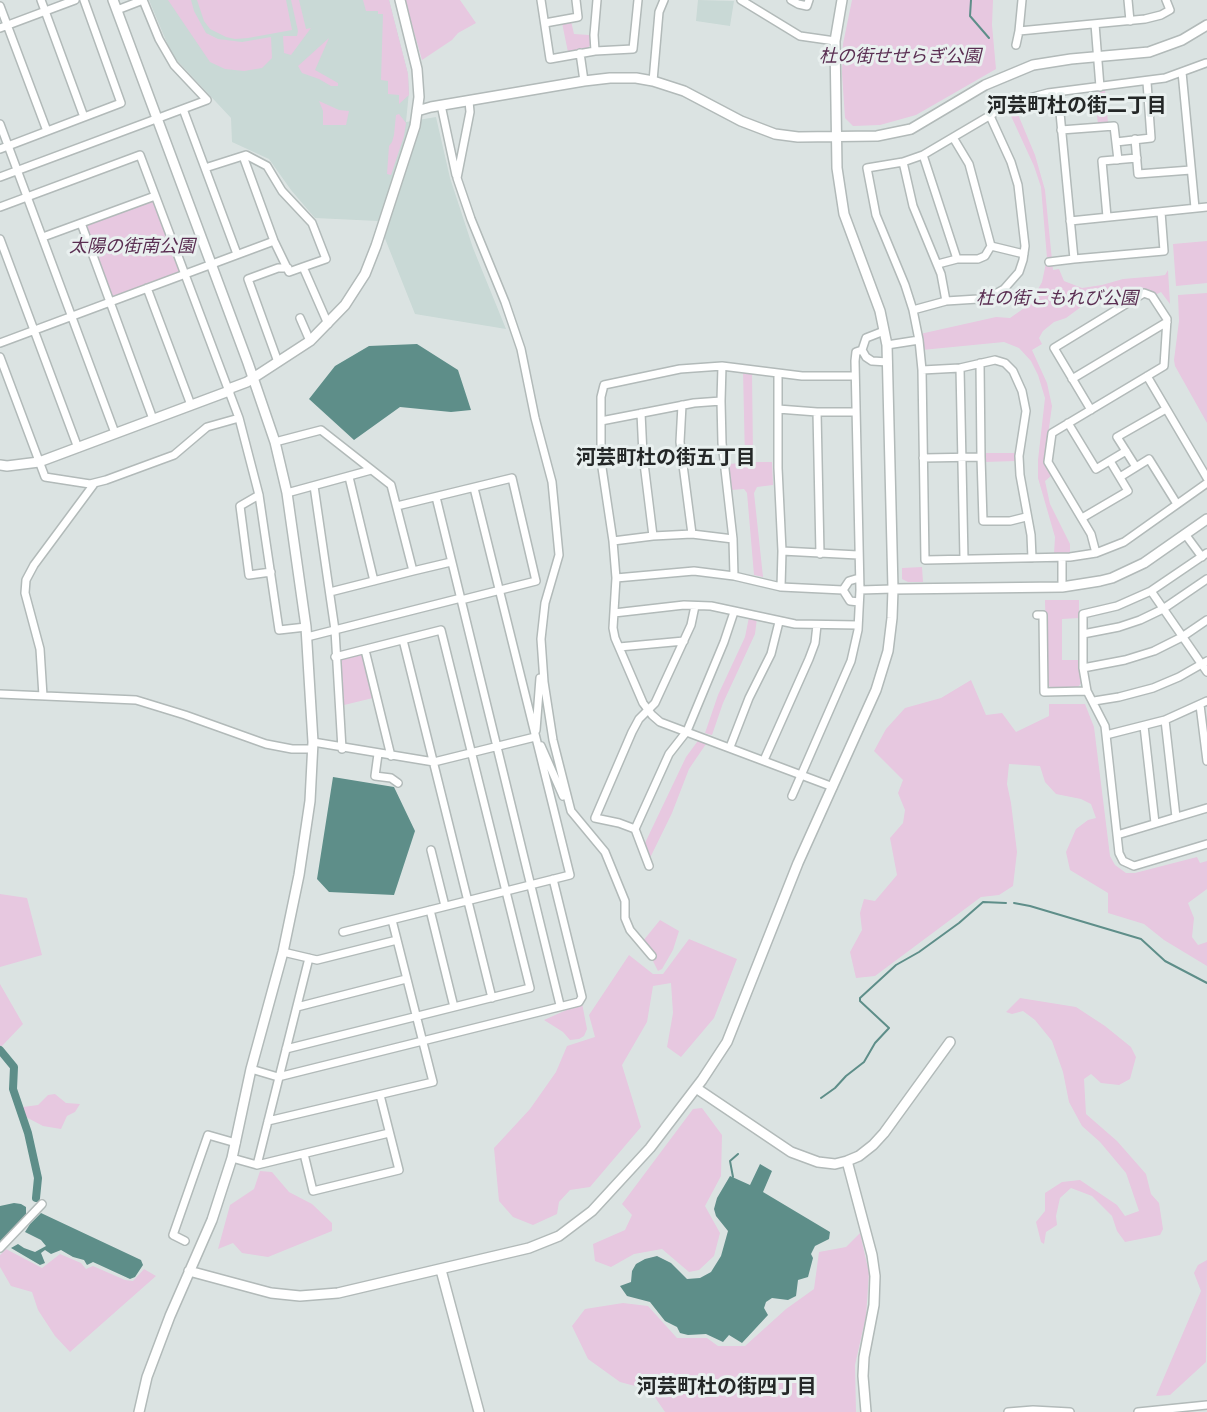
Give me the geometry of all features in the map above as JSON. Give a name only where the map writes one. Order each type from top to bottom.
[{"type":"street","points":[[40,0],[84,117]]},
{"type":"street","points":[[4,27],[75,0]]},
{"type":"street","points":[[0,149],[121,103],[84,0]]},
{"type":"street","points":[[113,0],[275,442],[287,493],[307,632],[312,746],[310,801],[304,852],[283,952],[250,1070],[236,1143],[212,1220],[147,1377],[139,1412]]},
{"type":"street","points":[[0,177],[207,100],[174,65],[159,39],[142,0],[117,10]]},
{"type":"street","points":[[0,465],[39,462],[229,391],[310,341],[328,324],[357,289],[369,264],[415,126],[419,97],[417,69],[400,0]]},
{"type":"street","points":[[541,0],[550,59],[595,51],[633,49],[638,0]]},
{"type":"street","points":[[545,23],[578,17],[576,0]]},
{"type":"street","points":[[595,51],[597,0]]},
{"type":"street","points":[[653,81],[659,12],[663,0]]},
{"type":"street","points":[[741,0],[800,36],[835,40]]},
{"type":"street","points":[[791,0],[807,6],[808,0]]},
{"type":"street","points":[[189,1271],[271,1293],[300,1296],[339,1293],[530,1248],[559,1236],[592,1211],[650,1148],[712,1066],[727,1041],[798,863],[865,716],[883,669],[891,633],[893,589],[887,345],[877,303],[844,214],[839,187],[835,40],[842,0]]},
{"type":"street","points":[[1016,45],[1023,0]]},
{"type":"street","points":[[1128,0],[1130,21]]},
{"type":"street","points":[[1019,31],[1130,21],[1161,15],[1170,10],[1166,0]]},
{"type":"street","points":[[0,6],[4,27],[46,131]]},
{"type":"street","points":[[1095,24],[1100,87]]},
{"type":"street","points":[[417,111],[585,81],[623,78],[653,81],[693,95],[741,122],[765,131],[798,137],[877,136],[901,132],[924,123],[985,85],[1033,65],[1098,56],[1142,53],[1166,47],[1207,25]]},
{"type":"street","points":[[580,53],[585,81]]},
{"type":"street","points":[[1206,63],[1147,82],[1058,92],[1022,100],[923,155],[903,162],[867,168],[876,215],[905,285],[919,340],[922,370],[925,560],[1062,558],[1096,554],[1124,542],[1207,483]]},
{"type":"street","points":[[1182,72],[1196,208]]},
{"type":"street","points":[[1116,142],[1151,138],[1147,82]]},
{"type":"street","points":[[1058,92],[1074,260]]},
{"type":"street","points":[[457,178],[470,112],[469,101]]},
{"type":"street","points":[[441,105],[457,178],[521,349],[539,435],[552,482],[559,555],[542,616],[542,666],[536,737],[572,811],[605,852],[625,901],[625,918],[630,930],[652,956]]},
{"type":"street","points":[[183,109],[237,254]]},
{"type":"street","points":[[913,310],[946,301],[986,297],[1004,289],[1019,272],[1025,246],[1018,185],[1011,162],[990,116]]},
{"type":"street","points":[[0,124],[116,433]]},
{"type":"street","points":[[1061,130],[1114,126],[1118,160]]},
{"type":"street","points":[[938,264],[957,259],[978,259],[985,256],[991,246],[969,164],[954,139]]},
{"type":"street","points":[[1135,140],[1138,174],[1191,170]]},
{"type":"street","points":[[0,207],[140,155],[239,418],[259,495],[279,630],[307,632],[335,630],[536,580],[512,478],[397,506]]},
{"type":"street","points":[[205,168],[246,155],[267,166],[282,190],[312,223],[326,259],[289,272],[274,241],[243,156]]},
{"type":"street","points":[[923,155],[957,259]]},
{"type":"street","points":[[1107,217],[1102,161],[1137,158]]},
{"type":"street","points":[[903,162],[913,206],[938,264],[946,301]]},
{"type":"street","points":[[43,237],[155,196]]},
{"type":"street","points":[[1070,220],[1207,207]]},
{"type":"street","points":[[1049,261],[1164,251],[1161,212]]},
{"type":"street","points":[[81,223],[153,419]]},
{"type":"street","points":[[0,239],[78,448]]},
{"type":"street","points":[[0,343],[274,241]]},
{"type":"street","points":[[991,246],[1024,254]]},
{"type":"street","points":[[303,267],[328,324]]},
{"type":"street","points":[[278,362],[248,279],[278,268],[288,268]]},
{"type":"street","points":[[147,288],[191,405]]},
{"type":"street","points":[[1091,410],[1054,348],[1144,293],[1152,296],[1167,322],[1164,366],[1091,410],[1068,423],[1052,433],[1048,462],[1091,534],[1096,554]]},
{"type":"street","points":[[300,318],[310,341]]},
{"type":"street","points":[[1072,379],[1167,322]]},
{"type":"street","points":[[792,796],[851,661],[858,625],[860,590],[855,412],[856,352],[862,350],[867,338],[884,331]]},
{"type":"street","points":[[887,345],[919,340]]},
{"type":"street","points":[[862,350],[872,361],[888,362]]},
{"type":"street","points":[[0,357],[45,477],[94,484],[174,455],[207,427],[239,418]]},
{"type":"street","points":[[922,370],[960,368],[995,360],[1005,363],[1013,371],[1022,391],[1026,411],[1019,456],[1026,517],[1031,535],[1032,558]]},
{"type":"street","points":[[980,363],[983,521],[1010,521],[1026,517]]},
{"type":"street","points":[[833,787],[660,722],[643,703],[619,647],[614,628],[616,578],[601,461],[602,391],[607,384],[680,369],[723,366],[778,374],[855,376]]},
{"type":"street","points":[[723,366],[722,443],[733,539],[734,576]]},
{"type":"street","points":[[960,368],[963,559]]},
{"type":"street","points":[[778,374],[781,586]]},
{"type":"street","points":[[1147,376],[1207,478]]},
{"type":"street","points":[[601,421],[682,405],[721,401]]},
{"type":"street","points":[[682,405],[680,442],[692,534]]},
{"type":"street","points":[[778,409],[855,412]]},
{"type":"street","points":[[1136,467],[1117,437],[1166,409]]},
{"type":"street","points":[[817,412],[819,554]]},
{"type":"street","points":[[641,413],[643,455],[653,536]]},
{"type":"street","points":[[1068,423],[1096,469],[1126,451]]},
{"type":"street","points":[[275,442],[321,430],[391,485],[413,571]]},
{"type":"street","points":[[923,458],[981,457]]},
{"type":"street","points":[[1120,477],[1149,459],[1177,504]]},
{"type":"street","points":[[1082,519],[1128,491],[1110,461]]},
{"type":"street","points":[[287,493],[371,470]]},
{"type":"street","points":[[349,477],[374,581]]},
{"type":"street","points":[[43,696],[40,649],[26,593],[26,580],[42,553],[94,484]]},
{"type":"street","points":[[314,486],[335,630],[342,748]]},
{"type":"street","points":[[343,932],[570,874],[474,488]]},
{"type":"street","points":[[259,495],[240,506],[249,575],[271,572]]},
{"type":"street","points":[[436,497],[560,1005]]},
{"type":"street","points":[[860,590],[1062,587],[1100,581],[1133,569],[1207,519]]},
{"type":"street","points":[[613,541],[692,534],[733,539]]},
{"type":"street","points":[[1185,534],[1204,555],[1151,591],[1117,606],[1083,614],[1083,668],[1087,691],[1105,726],[1120,858],[1131,866],[1207,844]]},
{"type":"street","points":[[782,551],[858,555]]},
{"type":"street","points":[[1062,558],[1062,587]]},
{"type":"street","points":[[330,592],[452,562]]},
{"type":"street","points":[[616,578],[686,570],[734,576],[781,586],[843,590]]},
{"type":"street","points":[[843,590],[849,581],[859,578]]},
{"type":"street","points":[[1083,634],[1119,627],[1163,609],[1207,579]]},
{"type":"street","points":[[843,590],[850,601],[859,602]]},
{"type":"street","points":[[1151,591],[1182,637],[1204,663],[1207,672]]},
{"type":"street","points":[[635,829],[595,818],[632,732],[639,719],[655,703],[691,625],[695,606]]},
{"type":"street","points":[[615,613],[658,607],[711,606],[779,622],[858,625]]},
{"type":"street","points":[[649,866],[635,829],[669,754],[687,731],[734,612]]},
{"type":"street","points":[[1037,615],[1043,615],[1044,692],[1087,691]]},
{"type":"street","points":[[1083,668],[1137,657],[1182,637],[1207,620]]},
{"type":"street","points":[[730,747],[748,698],[771,654],[779,622]]},
{"type":"street","points":[[764,760],[809,659],[815,643],[817,625]]},
{"type":"street","points":[[286,1049],[530,988],[441,630],[335,657]]},
{"type":"street","points":[[403,640],[492,998]]},
{"type":"street","points":[[619,647],[684,640]]},
{"type":"street","points":[[365,650],[391,756]]},
{"type":"street","points":[[1094,701],[1153,688],[1204,663]]},
{"type":"street","points":[[542,666],[553,740],[572,811]]},
{"type":"street","points":[[0,694],[136,700],[266,744],[292,749],[312,746],[342,748],[434,762],[536,737]]},
{"type":"street","points":[[1106,735],[1165,720],[1207,701]]},
{"type":"street","points":[[1200,705],[1207,761]]},
{"type":"street","points":[[1165,720],[1176,817]]},
{"type":"street","points":[[1144,726],[1155,823]]},
{"type":"street","points":[[378,754],[375,776],[391,778],[398,783]]},
{"type":"street","points":[[1117,835],[1207,808]]},
{"type":"street","points":[[431,850],[445,906]]},
{"type":"street","points":[[250,1070],[278,1077],[579,1002],[582,997],[553,879]]},
{"type":"street","points":[[430,910],[454,1007]]},
{"type":"street","points":[[268,1121],[433,1082],[393,920]]},
{"type":"street","points":[[283,952],[317,960],[397,939]]},
{"type":"street","points":[[257,1165],[309,958]]},
{"type":"street","points":[[297,1007],[406,979]]},
{"type":"street","points":[[696,1088],[791,1152],[818,1162],[836,1164],[847,1161],[873,1145],[950,1042]]},
{"type":"street","points":[[304,1154],[313,1191],[399,1170],[380,1095]]},
{"type":"street","points":[[232,1158],[257,1165],[389,1133]]},
{"type":"street","points":[[185,1241],[173,1235],[208,1135],[236,1143]]},
{"type":"street","points":[[847,1161],[872,1255],[874,1275],[874,1305],[864,1357],[866,1412]]},
{"type":"street","points":[[0,1248],[42,1204]]},
{"type":"street","points":[[441,1270],[479,1412]]},
{"type":"street","points":[[1138,1412],[1207,1405]]},
{"type":"street","points":[[1008,1412],[1033,1410],[1070,1412]]},
{"type":"shaded area","points":[[149,0],[389,0],[408,74],[406,122],[436,117],[450,178],[473,248],[506,329],[415,314],[378,221],[315,218],[269,159],[232,142],[231,118],[172,55]]},
{"type":"shaded area","points":[[698,0],[734,1],[730,26],[696,21]]},
{"type":"green space","points":[[168,0],[191,0],[194,11],[206,33],[218,39],[242,42],[271,37],[272,58],[262,68],[244,71],[225,69],[210,62]]},
{"type":"green space","points":[[197,0],[286,0],[292,30],[248,38],[226,37],[210,29],[204,21]]},
{"type":"green space","points":[[291,0],[299,0],[306,29],[311,28],[291,55],[284,53],[283,36],[297,36],[298,31]]},
{"type":"green space","points":[[363,0],[389,0],[408,74],[409,95],[399,104],[399,95],[388,94],[388,81],[381,80],[383,14],[378,14],[378,11],[366,11]]},
{"type":"green space","points":[[405,0],[460,0],[476,23],[458,33],[452,40],[422,60]]},
{"type":"green space","name":"杜の街せせらぎ公園","points":[[852,0],[993,0],[992,25],[996,69],[916,115],[880,125],[853,126],[845,118],[842,73],[843,44]]},
{"type":"green space","points":[[571,21],[574,34],[589,35],[591,44],[587,49],[568,52],[562,23]]},
{"type":"green space","points":[[329,38],[315,70],[338,83],[338,86],[331,86],[302,73],[298,66]]},
{"type":"green space","points":[[1105,90],[1108,123],[1098,124],[1094,91]]},
{"type":"green space","points":[[319,101],[339,110],[349,111],[346,125],[323,125],[323,111]]},
{"type":"green space","name":"杜の街こもれび公園","points":[[1017,112],[1035,155],[1045,190],[1053,270],[1059,269],[1064,281],[1082,288],[1123,279],[1165,275],[1168,270],[1170,304],[1161,292],[1155,295],[1144,291],[1126,302],[1122,296],[1116,298],[1113,294],[1103,295],[1085,304],[1066,318],[1054,322],[1043,331],[1039,338],[1042,344],[1032,350],[1047,383],[1052,406],[1044,464],[1051,476],[1045,481],[1050,504],[1070,544],[1070,554],[1054,554],[1055,537],[1038,478],[1045,398],[1031,361],[1019,348],[1004,342],[922,350],[920,334],[996,317],[1010,318],[1030,304],[1042,282],[1047,258],[1041,187],[1011,116]]},
{"type":"green space","points":[[399,114],[406,123],[391,175],[387,174],[389,146],[394,135],[396,115]]},
{"type":"green space","name":"太陽の街南公園","points":[[151,200],[155,201],[180,270],[179,273],[111,297],[85,226],[86,223]]},
{"type":"green space","points":[[1207,241],[1207,283],[1176,286],[1173,244]]},
{"type":"green space","points":[[1207,293],[1207,423],[1175,366],[1174,360],[1179,321],[1178,295]]},
{"type":"green space","points":[[743,370],[752,371],[753,457],[755,462],[772,462],[773,485],[757,487],[754,493],[763,577],[754,575],[747,493],[744,489],[731,490],[728,464],[742,463],[745,460]]},
{"type":"green space","points":[[983,453],[1016,453],[1016,461],[984,462]]},
{"type":"green space","points":[[922,567],[923,582],[908,582],[902,579],[902,568]]},
{"type":"green space","points":[[1045,600],[1079,600],[1079,618],[1062,619],[1062,660],[1080,660],[1082,682],[1078,687],[1051,688],[1047,683]]},
{"type":"green space","points":[[749,617],[757,618],[755,634],[723,703],[712,735],[705,733],[718,695],[745,637]]},
{"type":"green space","points":[[365,651],[377,697],[340,706],[336,658]]},
{"type":"green space","points":[[971,680],[986,715],[1002,713],[1016,732],[1049,716],[1049,704],[1085,704],[1094,727],[1110,856],[1115,865],[1126,873],[1135,873],[1197,857],[1200,863],[1207,861],[1207,889],[1188,903],[1194,918],[1192,937],[1198,945],[1207,942],[1207,966],[1164,940],[1144,924],[1108,913],[1108,893],[1070,870],[1066,852],[1076,829],[1088,820],[1096,818],[1091,804],[1081,799],[1056,794],[1045,782],[1040,766],[1009,764],[1007,784],[1017,852],[1013,886],[999,895],[981,897],[875,976],[856,978],[850,952],[862,930],[860,913],[864,899],[875,901],[897,875],[890,838],[903,823],[905,810],[898,793],[903,780],[874,751],[886,729],[905,708],[941,698]]},
{"type":"green space","points":[[700,738],[708,741],[689,769],[672,813],[650,858],[645,843],[686,757]]},
{"type":"green space","points":[[0,894],[27,898],[42,955],[0,967]]},
{"type":"green space","points":[[660,920],[679,931],[673,950],[662,969],[658,971],[643,941]]},
{"type":"green space","points":[[689,939],[737,959],[714,1018],[681,1057],[667,1047],[673,1013],[671,983],[653,986],[647,1022],[622,1065],[641,1127],[590,1187],[570,1190],[559,1202],[557,1214],[533,1225],[513,1217],[499,1201],[494,1148],[530,1109],[556,1072],[567,1046],[595,1037],[589,1015],[629,955],[653,974],[663,974]]},
{"type":"green space","points":[[0,984],[23,1024],[0,1048]]},
{"type":"green space","points":[[1020,998],[1076,1007],[1131,1047],[1136,1057],[1130,1079],[1119,1085],[1101,1083],[1091,1074],[1084,1079],[1086,1114],[1117,1141],[1146,1174],[1151,1194],[1159,1203],[1163,1229],[1160,1235],[1125,1242],[1117,1231],[1112,1216],[1092,1196],[1071,1188],[1060,1198],[1056,1216],[1057,1225],[1046,1232],[1044,1244],[1041,1242],[1036,1222],[1045,1211],[1045,1193],[1062,1182],[1080,1180],[1117,1205],[1125,1216],[1139,1211],[1126,1173],[1100,1142],[1082,1126],[1069,1102],[1063,1072],[1052,1041],[1035,1020],[1023,1011],[1012,1014],[1006,1012]]},
{"type":"green space","points":[[582,1003],[587,1029],[584,1036],[579,1039],[570,1040],[563,1032],[544,1020]]},
{"type":"green space","points":[[55,1094],[66,1103],[80,1104],[75,1112],[67,1116],[61,1129],[43,1126],[24,1116],[23,1107],[38,1105],[48,1095]]},
{"type":"green space","points":[[702,1108],[722,1135],[721,1176],[705,1206],[720,1233],[714,1256],[699,1270],[689,1272],[662,1249],[634,1254],[611,1267],[595,1261],[593,1244],[625,1230],[632,1215],[622,1204],[693,1109]]},
{"type":"green space","points":[[260,1171],[272,1172],[289,1192],[312,1204],[332,1223],[332,1231],[268,1257],[242,1253],[233,1243],[218,1249],[230,1205],[254,1189]]},
{"type":"green space","points":[[860,1233],[869,1273],[866,1316],[855,1365],[856,1412],[665,1412],[650,1390],[620,1382],[588,1359],[572,1326],[585,1309],[623,1303],[648,1306],[677,1338],[707,1338],[718,1346],[745,1346],[786,1309],[814,1289],[819,1252],[846,1247]]},
{"type":"green space","points":[[6,1249],[42,1268],[60,1254],[81,1263],[86,1269],[93,1266],[125,1280],[133,1281],[144,1269],[156,1276],[70,1352],[55,1336],[38,1310],[32,1292],[11,1286],[0,1267],[0,1255]]},
{"type":"green space","points":[[1207,1260],[1206,1362],[1170,1395],[1156,1396],[1201,1291],[1194,1273],[1198,1265]]},
{"type":"water","points":[[417,344],[458,370],[471,410],[451,412],[400,407],[354,440],[309,399],[335,366],[369,346]]},
{"type":"water","points":[[333,777],[394,787],[415,831],[394,895],[329,892],[317,879]]},
{"type":"water","points":[[760,1164],[772,1171],[763,1192],[830,1232],[829,1239],[815,1246],[811,1254],[813,1258],[808,1277],[798,1280],[796,1296],[788,1300],[772,1298],[766,1302],[764,1308],[768,1315],[742,1343],[729,1335],[723,1342],[706,1334],[680,1333],[677,1327],[665,1321],[650,1302],[627,1296],[620,1286],[631,1282],[632,1271],[636,1264],[645,1259],[657,1256],[671,1263],[687,1279],[700,1278],[711,1272],[721,1256],[728,1231],[716,1216],[714,1209],[717,1198],[730,1176],[750,1185]]},
{"type":"water","points":[[14,1203],[26,1207],[26,1216],[0,1245],[0,1206]]},
{"type":"water","points":[[41,1213],[141,1260],[143,1265],[135,1277],[130,1279],[93,1262],[87,1265],[84,1260],[61,1250],[51,1254],[45,1250],[41,1253],[45,1263],[40,1265],[11,1248],[18,1244],[35,1252],[46,1246],[41,1240],[25,1232]]},
{"type":"waterway","points":[[971,0],[970,16],[989,38]]},
{"type":"waterway","points":[[821,1098],[864,1062],[875,1043],[889,1028],[860,1001],[860,998],[896,965],[919,952],[983,902],[1006,903]]},
{"type":"waterway","points":[[1014,903],[1141,939],[1165,961],[1207,983]]},
{"type":"waterway","points":[[0,1050],[14,1067],[13,1089],[28,1133],[38,1178],[36,1198]]},
{"type":"waterway","points":[[733,1177],[730,1161],[738,1154]]},
{"type":"district","name":"河芸町杜の街二丁目","points":[[1077,108]]},
{"type":"district","name":"河芸町杜の街五丁目","points":[[666,460]]},
{"type":"district","name":"河芸町杜の街四丁目","points":[[727,1389]]}]
